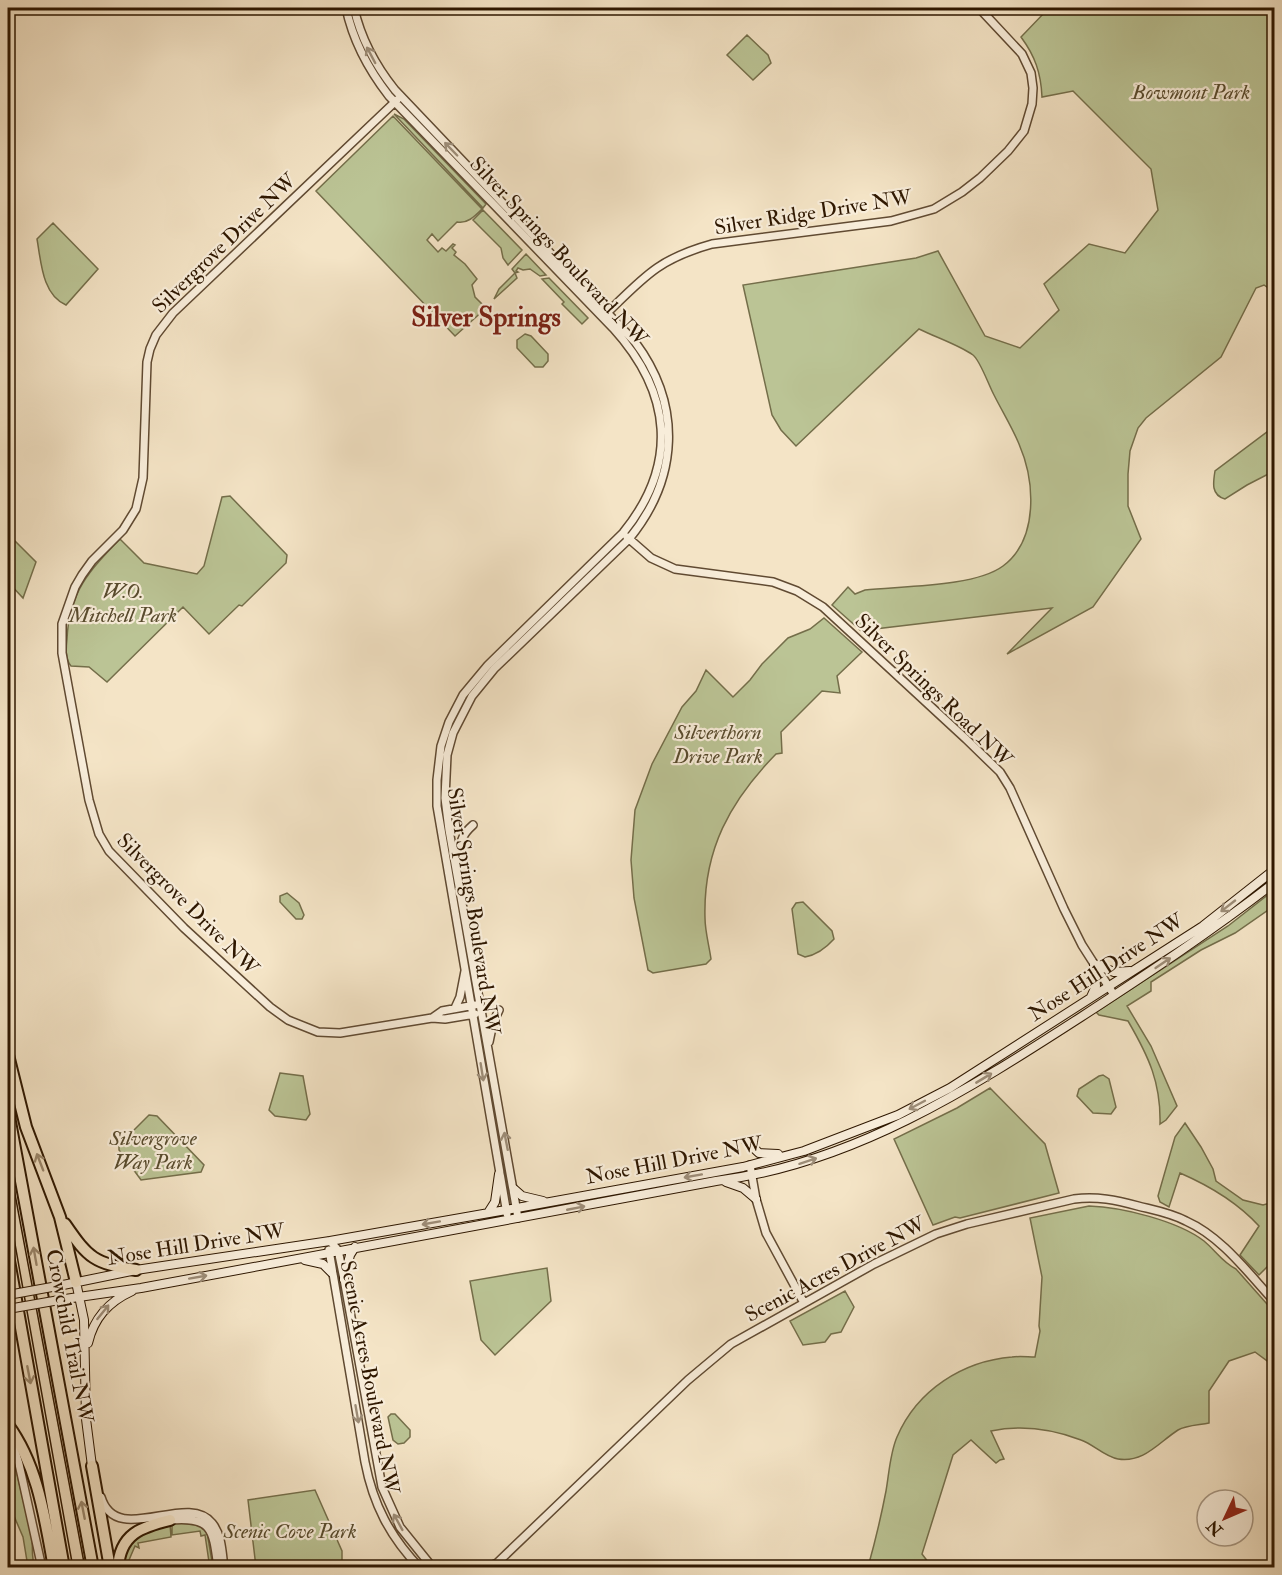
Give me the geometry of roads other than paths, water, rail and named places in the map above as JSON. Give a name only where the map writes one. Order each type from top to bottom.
[{"type":"highway","points":[[8,1055],[26,1127],[60,1217],[76,1282]]},
{"type":"highway","name":"Crowchild Trail NW","points":[[8,1111],[93,1568]]},
{"type":"highway","points":[[60,1217],[83,1251],[110,1266],[136,1270]]},
{"type":"highway","points":[[8,1255],[64,1568]]},
{"type":"highway","points":[[8,1427],[24,1454],[38,1489],[54,1568]]},
{"type":"highway","points":[[93,1466],[110,1568]]},
{"type":"highway","points":[[118,1568],[124,1544],[132,1534],[140,1528],[170,1520]]},
{"type":"main road","name":"Nose Hill Drive NW","points":[[8,1295],[136,1270],[330,1241],[750,1165],[860,1131],[898,1115],[999,1057],[1203,926],[1275,870]]},
{"type":"main road","name":"Nose Hill Drive NW","points":[[8,1309],[141,1288],[716,1180],[752,1176],[805,1162],[851,1146],[952,1098],[1114,996],[1226,921],[1275,883]]},
{"type":"main road","points":[[1091,997],[1096,986],[1094,964],[1114,972],[1131,971]]},
{"type":"main road","points":[[746,1141],[764,1155],[794,1153]]},
{"type":"main road","points":[[488,1213],[495,1203],[499,1174]]},
{"type":"main road","points":[[716,1180],[735,1184],[747,1190],[756,1199]]},
{"type":"main road","points":[[514,1188],[522,1196],[547,1202]]},
{"type":"main road","points":[[344,1279],[350,1255],[355,1247]]},
{"type":"main road","points":[[288,1260],[319,1262],[332,1273]]},
{"type":"main road","points":[[76,1282],[84,1320],[86,1419],[93,1466]]},
{"type":"main road","points":[[85,1354],[102,1311],[116,1300],[141,1288]]},
{"type":"street","name":"Silver Springs Boulevard NW","points":[[346,8],[354,38],[364,60],[377,81],[395,102],[605,315],[635,342],[653,370],[664,399],[668,423],[668,452],[660,485],[640,525],[478,675],[459,702],[447,728],[438,765],[437,806],[508,1220]]},
{"type":"street","name":"Silver Springs Boulevard NW","points":[[354,8],[360,30],[373,59],[401,96],[605,315]]},
{"type":"street","name":"Silver Ridge Drive NW","points":[[605,315],[641,278],[655,268],[691,250],[712,244],[891,221],[934,209],[962,192],[1024,131],[1032,104],[1033,88],[1030,73],[1022,54],[979,8]]},
{"type":"street","name":"Silvergrove Drive NW","points":[[401,96],[173,313],[156,336],[150,349],[145,375],[141,496],[130,520],[92,561],[75,587],[62,624],[62,653],[89,800],[99,834],[109,851],[184,928],[270,1007],[305,1029],[340,1033],[432,1018],[445,1019],[482,1013]]},
{"type":"street","name":"Silver Springs Boulevard NW","points":[[519,1218],[446,811],[445,772],[453,733],[472,696],[494,669],[626,536]]},
{"type":"street","name":"Silver Springs Road NW","points":[[626,536],[651,558],[675,569],[773,582],[797,591],[823,607],[966,739],[1000,772],[1010,788],[1064,909],[1114,996]]},
{"type":"street","points":[[456,865],[461,839],[473,825]]},
{"type":"street","points":[[454,1008],[460,997],[466,969]]},
{"type":"street","name":"Silvergrove Drive NW","points":[[432,1018],[442,1011],[481,1004]]},
{"type":"street","points":[[488,1044],[493,1023],[500,1010]]},
{"type":"street","points":[[489,1118],[501,1117]]},
{"type":"street","points":[[750,1165],[756,1199],[769,1238],[804,1303]]},
{"type":"street","name":"Scenic Acres Drive NW","points":[[487,1568],[497,1565],[714,1356],[741,1337],[936,1234],[1074,1199],[1090,1197],[1119,1201],[1176,1216],[1196,1225],[1218,1241],[1275,1301]]},
{"type":"street","name":"Scenic Acres Boulevard NW","points":[[330,1241],[338,1250],[382,1487],[400,1527],[434,1568]]},
{"type":"street","name":"Scenic Acres Boulevard NW","points":[[330,1241],[332,1273],[372,1492],[388,1528],[418,1566]]},
{"type":"street","points":[[8,1427],[19,1464],[42,1568]]},
{"type":"street","points":[[93,1466],[103,1502],[112,1514],[121,1518],[136,1519],[191,1513],[200,1514],[210,1520],[217,1531],[224,1568]]},
{"type":"street","points":[[170,1520],[193,1519],[207,1526],[213,1539],[218,1568]]},
{"type":"tram line","points":[[8,1157],[85,1568]]},
{"type":"tram line","points":[[8,1205],[73,1568]]},
{"type":"district","name":"Silver Springs","points":[[486,317]]},
{"type":"park label","name":"Bowmont Park","points":[[1191,92]]},
{"type":"park label","name":"W.O. Mitchell Park","points":[[123,603]]},
{"type":"park label","name":"Silverthorn Drive Park","points":[[718,744]]},
{"type":"park label","name":"Silvergrove Way Park","points":[[153,1150]]},
{"type":"park label","name":"Scenic Cove Park","points":[[290,1531]]}]
